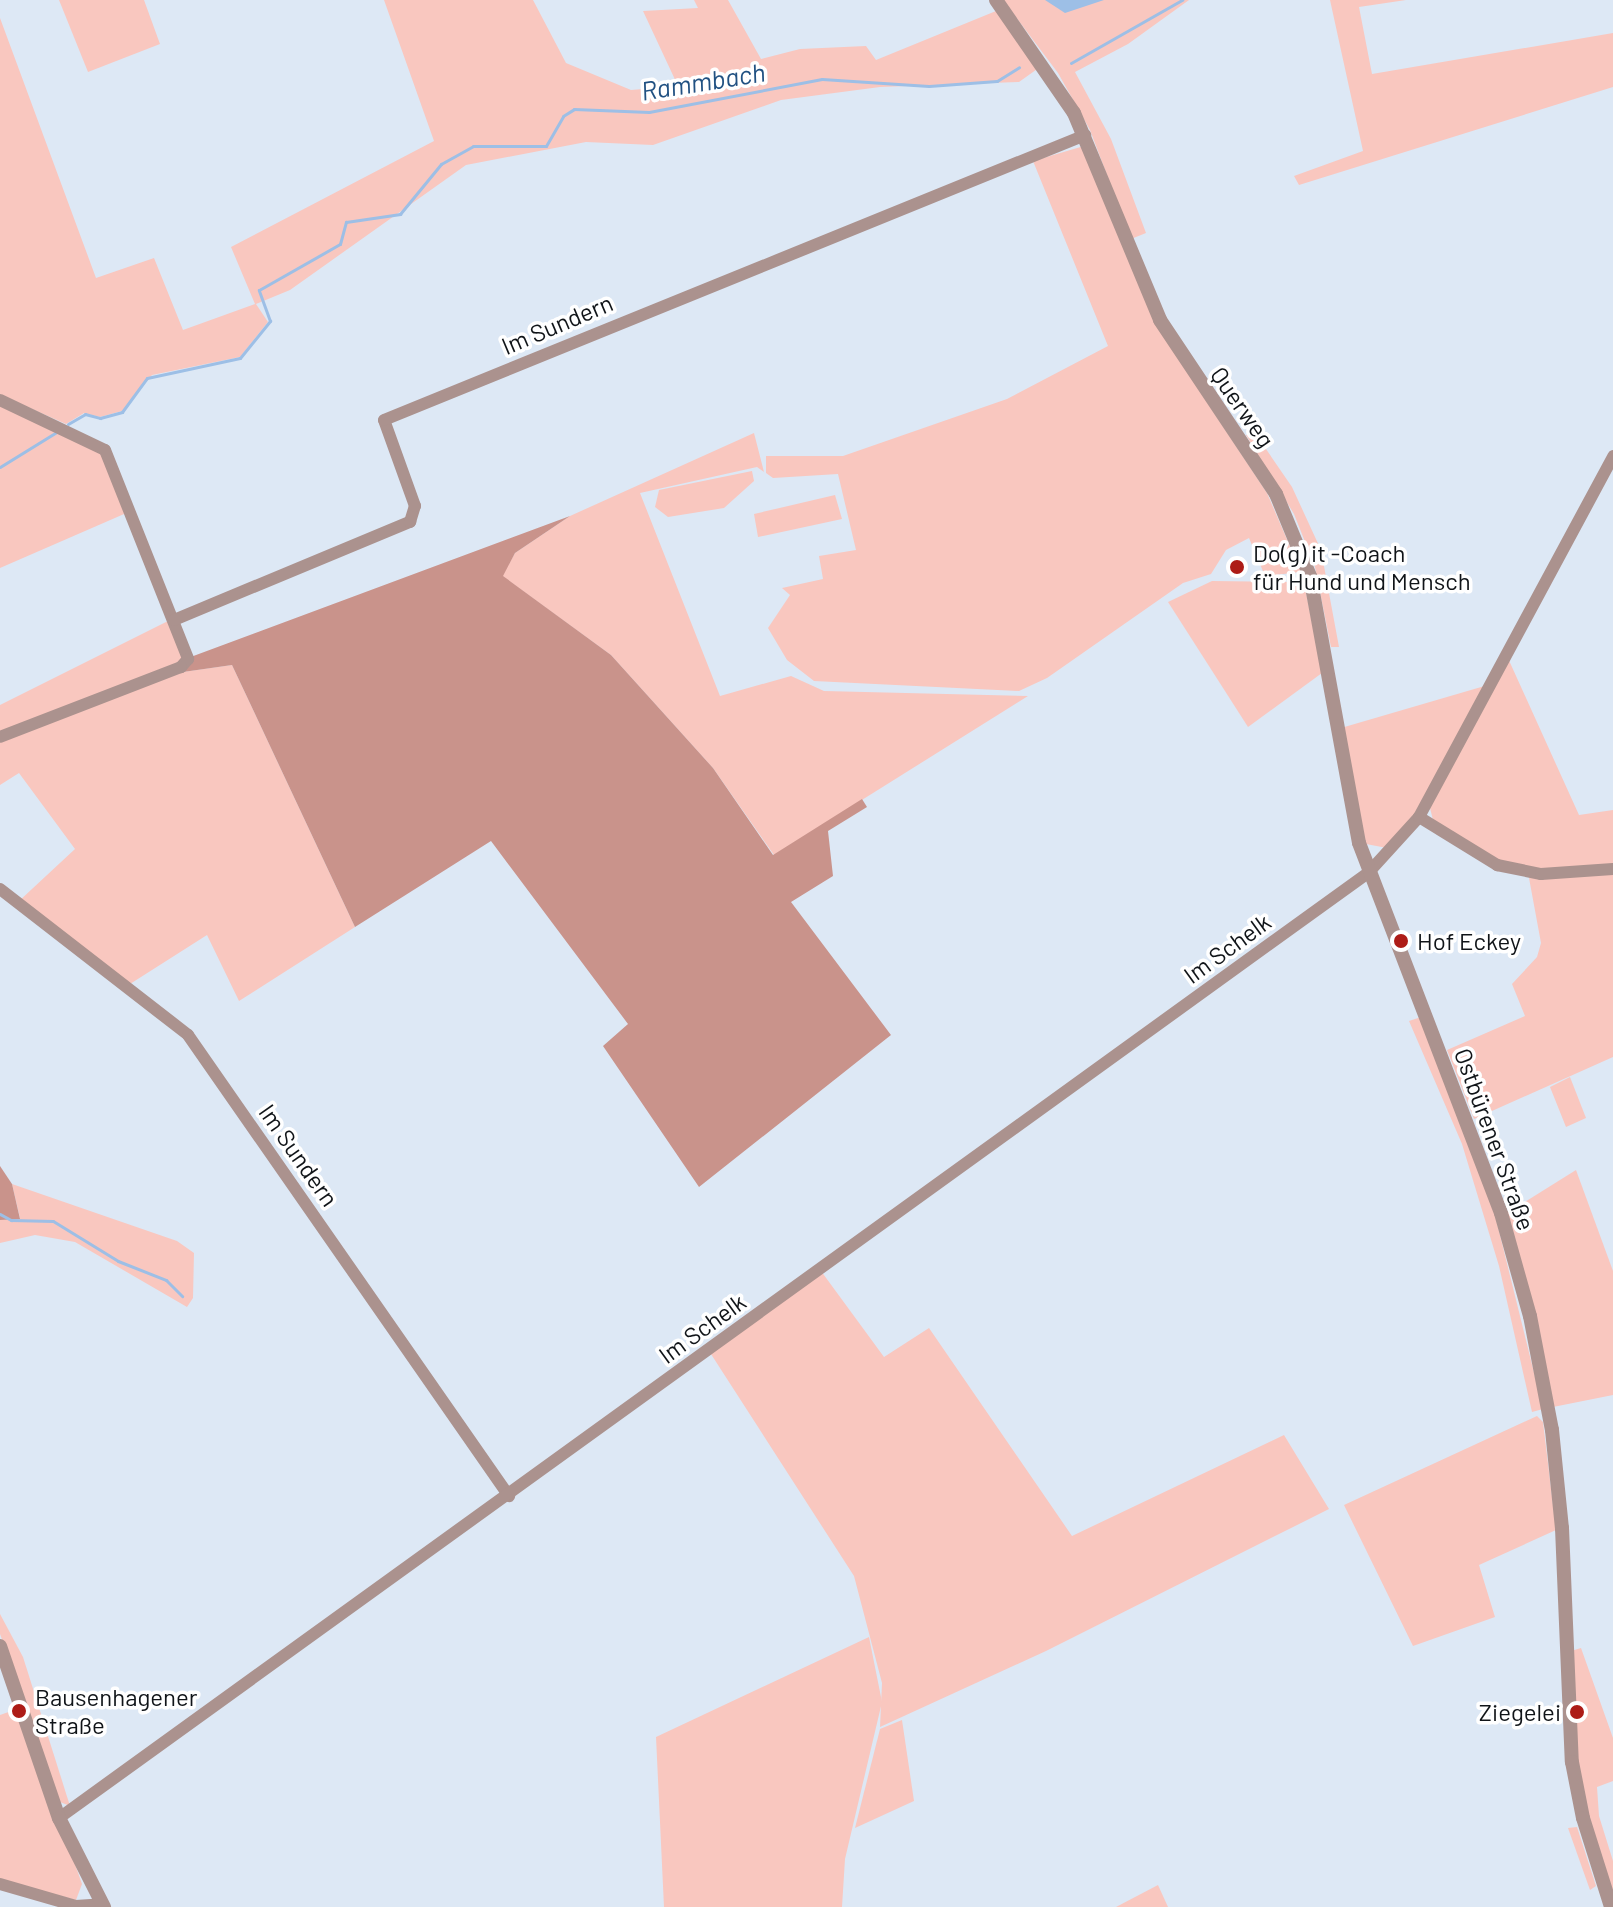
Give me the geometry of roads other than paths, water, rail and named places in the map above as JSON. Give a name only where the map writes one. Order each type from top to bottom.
[{"type":"street","name":"Querweg","points":[[996,0],[1048,69],[1085,135],[1160,320],[1255,461],[1293,530],[1317,600],[1345,787],[1369,872]]},
{"type":"street","name":"Im Sundern","points":[[174,620],[410,522],[415,506],[384,420],[1085,135]]},
{"type":"street","points":[[0,400],[105,450],[188,659],[181,667],[0,737]]},
{"type":"street","points":[[1369,872],[1419,817],[1613,456]]},
{"type":"street","points":[[1419,817],[1497,865],[1541,874],[1613,869]]},
{"type":"street","name":"Im Schelk","points":[[59,1818],[509,1496],[1369,872]]},
{"type":"street","name":"Ostbürener Straße","points":[[1369,872],[1479,1151],[1530,1316],[1552,1430],[1562,1528],[1572,1762],[1583,1818],[1611,1907]]},
{"type":"street","name":"Im Sundern","points":[[0,889],[188,1035],[509,1496]]},
{"type":"street","points":[[0,1646],[59,1818],[103,1906],[76,1906],[0,1884]]},
{"type":"water","points":[[1045,0],[1104,0],[1065,13]]},
{"type":"waterway","name":"Rammbach","points":[[1071,63],[1182,0]]},
{"type":"waterway","name":"Rammbach","points":[[68,424],[85,414],[100,418],[122,412],[147,378],[240,358],[270,321],[259,290],[340,244],[346,222],[400,214],[441,164],[473,146],[546,146],[563,116],[574,109],[649,112],[822,79],[929,86],[997,81],[1019,67]]},
{"type":"waterway","name":"Rammbach","points":[[0,467],[58,431]]},
{"type":"waterway","points":[[0,1214],[11,1220],[53,1221],[118,1261],[166,1280],[182,1296]]},
{"type":"place","name":"Do(g) it -Coach für Hund und Mensch","points":[[1237,567]]},
{"type":"place","name":"Hof Eckey","points":[[1401,941]]},
{"type":"place","name":"Bausenhagener Straße","points":[[19,1711]]},
{"type":"place","name":"Ziegelei","points":[[1577,1712]]}]
